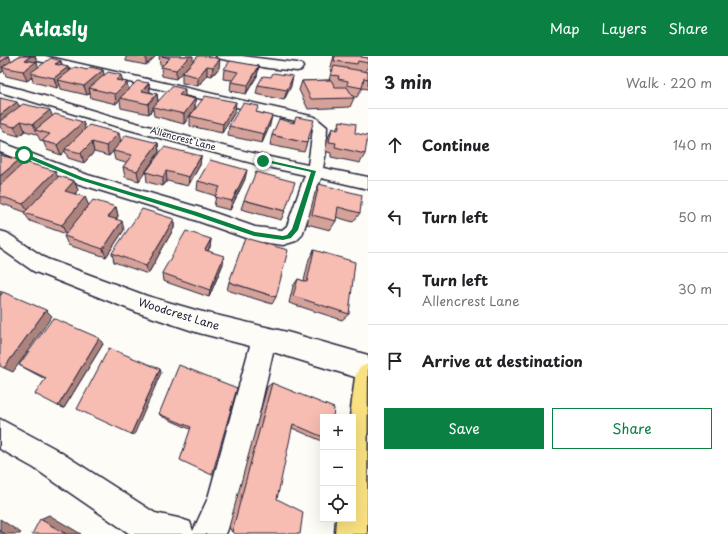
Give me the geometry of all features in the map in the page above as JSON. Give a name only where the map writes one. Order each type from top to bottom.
[{"type":"main road","points":[[356,486],[368,377]]},
{"type":"main road","points":[[351,534],[352,522]]},
{"type":"street","points":[[0,146],[82,179],[195,213],[254,234],[283,238],[295,230],[314,171],[321,137],[320,127],[310,120],[30,56]]},
{"type":"street","points":[[222,56],[268,64],[297,67]]},
{"type":"street","name":"Allencrest Lane","points":[[0,88],[106,119],[263,161],[368,183]]},
{"type":"street","name":"Woodcrest Lane","points":[[0,238],[40,265],[154,308],[199,322],[264,338],[368,368]]},
{"type":"street","points":[[208,534],[217,518],[224,498],[264,338]]},
{"type":"street","points":[[0,433],[44,458],[150,528],[178,534]]},
{"type":"building","points":[[0,56],[9,56],[0,62]]},
{"type":"building","points":[[19,56],[31,56],[25,60],[36,62],[23,71],[2,67]]},
{"type":"building","points":[[162,56],[190,56],[176,70],[161,67],[170,58]]},
{"type":"building","points":[[198,56],[220,59],[213,67],[207,66],[198,77],[182,73]]},
{"type":"building","points":[[335,56],[361,56],[368,58],[368,63],[358,61],[357,64],[334,61]]},
{"type":"building","points":[[51,58],[61,61],[55,64],[68,67],[54,78],[30,73]]},
{"type":"building","points":[[230,61],[259,66],[248,85],[231,82],[238,72],[224,69]]},
{"type":"building","points":[[334,66],[368,72],[368,79],[364,78],[362,88],[347,85],[348,81],[338,79],[339,76],[331,75]]},
{"type":"building","points":[[75,67],[87,70],[90,67],[103,70],[84,86],[58,80]]},
{"type":"building","points":[[108,72],[121,75],[116,80],[127,82],[115,94],[89,88]]},
{"type":"building","points":[[273,73],[293,76],[287,90],[258,85],[263,76],[271,77]]},
{"type":"building","points":[[331,80],[335,87],[347,87],[354,98],[311,99],[302,81]]},
{"type":"building","points":[[137,81],[149,83],[142,91],[157,94],[148,104],[120,98]]},
{"type":"building","points":[[172,86],[185,89],[179,95],[195,99],[184,114],[153,107]]},
{"type":"building","points":[[205,96],[236,102],[223,124],[190,116]]},
{"type":"building","points":[[0,98],[17,102],[0,115]]},
{"type":"building","points":[[243,103],[259,106],[256,112],[272,116],[264,134],[229,126]]},
{"type":"building","points":[[23,104],[50,110],[33,124],[21,121],[14,127],[0,123],[0,121]]},
{"type":"building","points":[[55,114],[83,122],[57,145],[42,141],[50,134],[35,130]]},
{"type":"building","points":[[296,117],[314,120],[307,143],[272,135],[279,119],[294,123]]},
{"type":"building","points":[[340,121],[356,124],[355,133],[368,136],[365,154],[335,147],[336,143],[329,142],[332,128],[338,130]]},
{"type":"building","points":[[89,125],[119,133],[106,146],[92,142],[81,153],[65,149]]},
{"type":"building","points":[[126,135],[158,143],[137,171],[123,167],[132,155],[113,151]]},
{"type":"building","points":[[164,147],[201,156],[189,177],[166,171],[163,177],[146,172]]},
{"type":"building","points":[[0,155],[19,160],[0,176]]},
{"type":"building","points":[[210,160],[247,170],[232,201],[215,197],[220,187],[198,181]]},
{"type":"building","points":[[25,162],[55,171],[23,204],[0,196],[0,185]]},
{"type":"building","points":[[256,172],[295,182],[285,211],[244,200]]},
{"type":"building","points":[[59,176],[74,181],[65,191],[85,197],[62,225],[24,213]]},
{"type":"building","points":[[319,184],[362,195],[360,213],[338,207],[336,221],[312,215]]},
{"type":"building","points":[[93,200],[116,207],[108,217],[122,221],[103,249],[64,236]]},
{"type":"building","points":[[142,209],[174,219],[146,266],[112,253]]},
{"type":"building","points":[[186,231],[211,239],[205,250],[224,256],[210,290],[162,273]]},
{"type":"building","points":[[245,238],[288,250],[276,297],[229,282]]},
{"type":"building","points":[[314,250],[355,262],[349,314],[293,296],[298,279],[307,282]]},
{"type":"building","points":[[3,292],[46,310],[4,368],[0,366],[0,296]]},
{"type":"building","points":[[53,318],[99,338],[58,406],[35,394],[46,378],[19,365]]},
{"type":"building","points":[[109,348],[160,369],[131,434],[77,409]]},
{"type":"building","points":[[179,365],[237,388],[212,475],[180,460],[191,427],[159,414]]},
{"type":"building","points":[[272,383],[334,408],[333,414],[320,414],[320,436],[293,424],[277,499],[303,512],[300,534],[236,534],[232,532]]},
{"type":"building","points":[[40,519],[66,534],[32,534]]},
{"type":"route","points":[[24,155],[82,179],[195,213],[254,234],[283,238],[295,230],[314,171],[263,161]]}]
